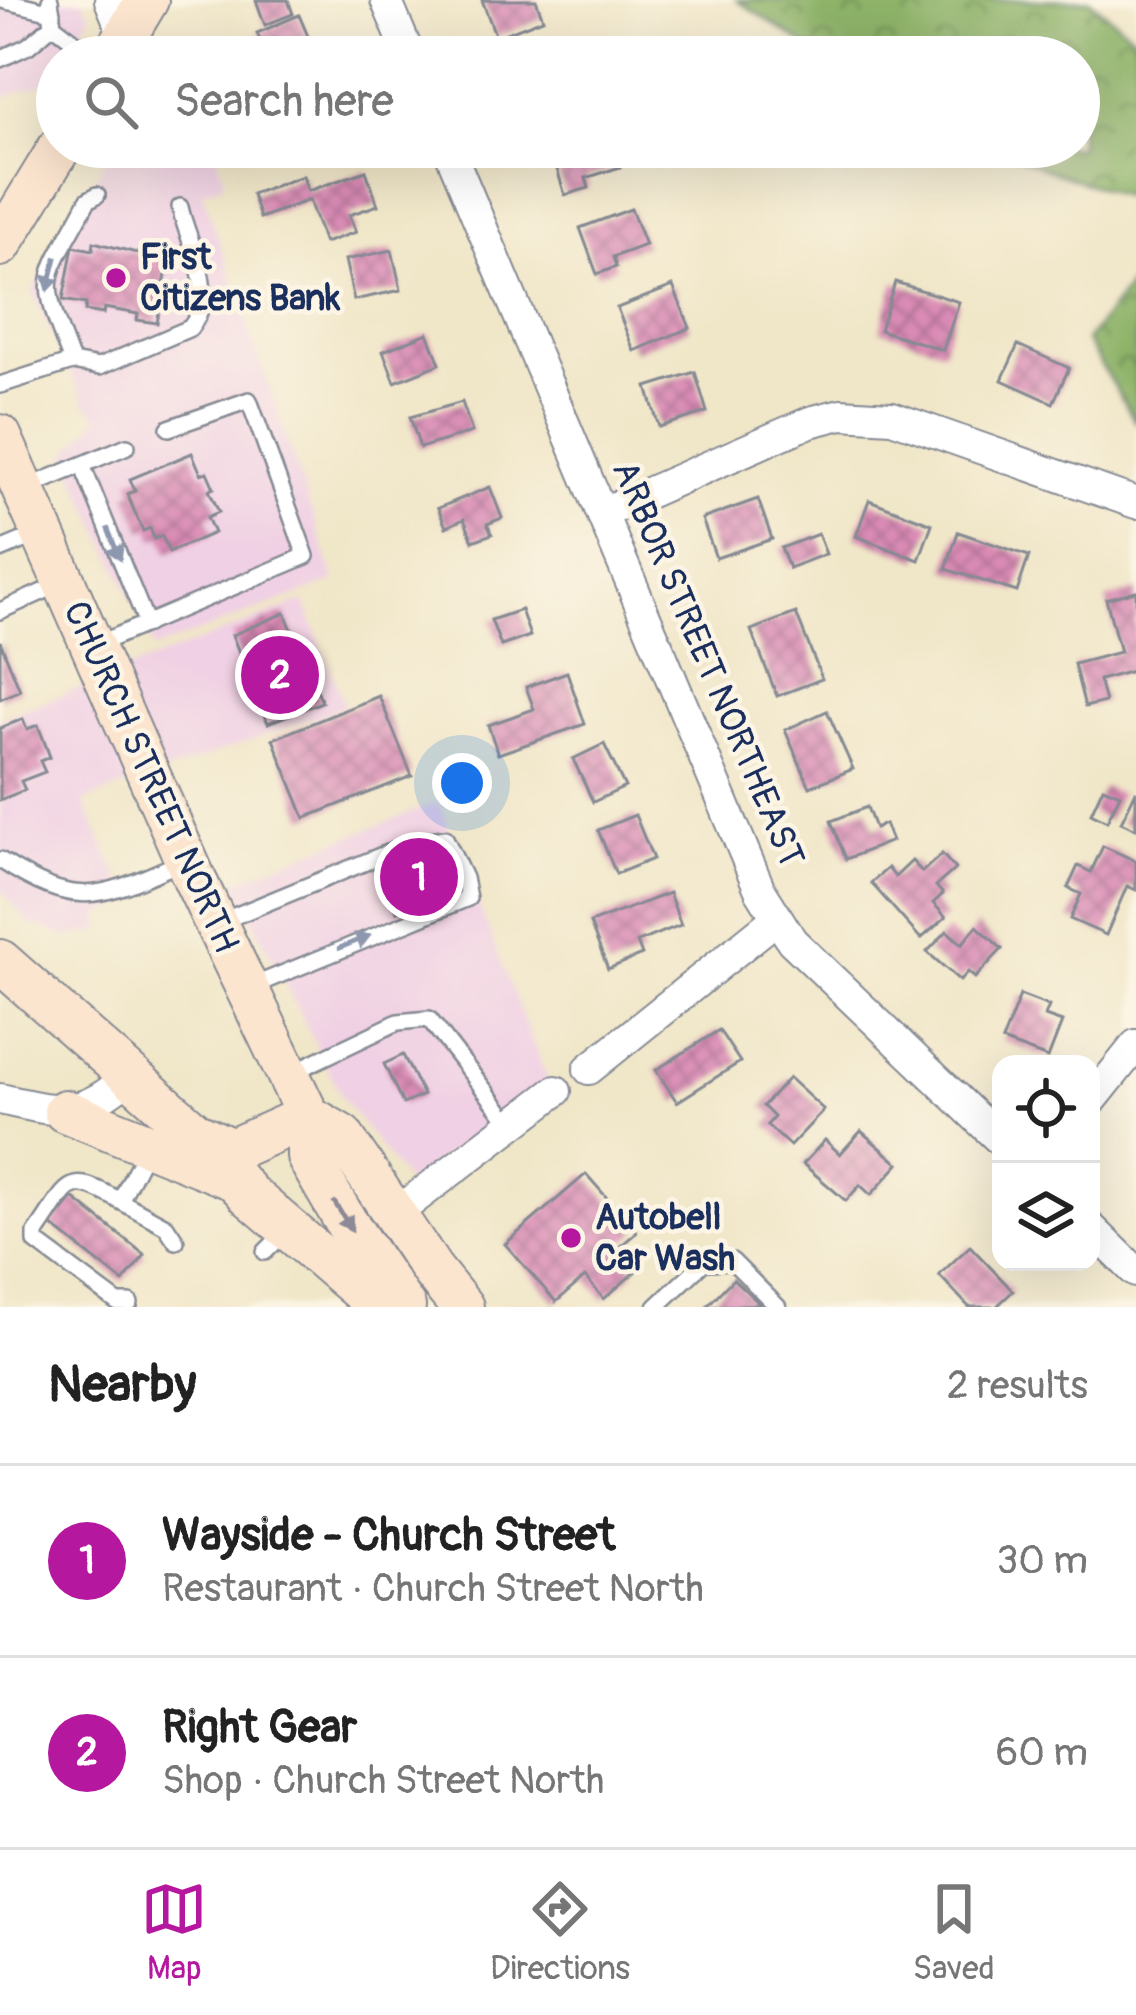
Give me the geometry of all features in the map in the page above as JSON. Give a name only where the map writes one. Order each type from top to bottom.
[{"type":"main road","points":[[113,36],[147,0]]},
{"type":"main road","points":[[0,197],[37,168]]},
{"type":"main road","points":[[0,245],[47,168]]},
{"type":"main road","name":"CHURCH STREET NORTH","points":[[8,460],[186,860],[308,1116],[308,1157],[404,1307]]},
{"type":"main road","points":[[0,961],[195,1133],[236,1180],[277,1240],[361,1299]]},
{"type":"main road","points":[[65,1111],[236,1180]]},
{"type":"main road","points":[[195,1133],[232,1150],[308,1116]]},
{"type":"main road","name":"CHURCH STREET NORTH","points":[[308,1116],[342,1136],[462,1307]]},
{"type":"street","points":[[386,0],[401,36]]},
{"type":"street","name":"ARBOR STREET NORTHEAST","points":[[457,168],[776,920],[792,941],[992,1132]]},
{"type":"street","points":[[602,513],[810,422],[868,413],[892,416],[1136,503]]},
{"type":"street","points":[[589,1069],[776,920]]},
{"type":"street","points":[[1100,1090],[1136,1045]]},
{"type":"street","points":[[0,1100],[65,1111],[88,1107],[130,1076]]},
{"type":"street","points":[[396,1214],[556,1091]]},
{"type":"street","points":[[1100,1237],[1136,1272]]},
{"type":"lane","points":[[0,59],[28,46],[29,5],[106,36]]},
{"type":"lane","points":[[71,362],[46,282],[88,200],[97,195]]},
{"type":"lane","points":[[0,385],[71,362],[99,367],[190,328],[196,320],[202,271],[180,207]]},
{"type":"lane","points":[[92,647],[306,556],[249,400],[169,428]]},
{"type":"lane","points":[[8,460],[82,465],[127,446]]},
{"type":"lane","points":[[82,465],[147,624]]},
{"type":"lane","points":[[0,550],[41,533]]},
{"type":"lane","points":[[0,611],[63,583]]},
{"type":"lane","points":[[216,923],[414,842],[445,838],[464,878],[467,898],[247,988]]},
{"type":"lane","points":[[0,860],[37,884],[71,896],[121,888],[186,860]]},
{"type":"lane","points":[[289,1074],[398,1022],[429,1019],[511,1124]]},
{"type":"lane","points":[[120,1202],[148,1145]]},
{"type":"lane","points":[[130,1303],[118,1303],[36,1242],[36,1233],[68,1189],[86,1182],[166,1226],[176,1241]]},
{"type":"lane","points":[[656,1307],[704,1262],[732,1261],[778,1307]]},
{"type":"shaded area","points":[[0,0],[83,0],[91,16],[79,36],[36,36],[36,86],[0,98]]},
{"type":"shaded area","points":[[100,168],[220,168],[225,183],[202,191],[335,581],[154,649],[66,455],[100,417],[86,404],[32,293]]},
{"type":"shaded area","points":[[304,601],[345,706],[83,802],[131,903],[100,914],[102,931],[65,936],[29,923],[0,889],[0,719]]},
{"type":"shaded area","points":[[438,802],[548,1082],[407,1183],[343,1099],[234,882]]},
{"type":"green space","points":[[737,0],[1090,0],[1136,38],[1136,200],[1044,168],[1100,168],[1100,36],[791,36]]},
{"type":"green space","points":[[1136,277],[1136,422],[1086,341]]},
{"type":"building","points":[[256,0],[288,0],[293,14],[265,25]]},
{"type":"building","points":[[482,0],[536,0],[543,19],[496,36]]},
{"type":"building","points":[[299,15],[308,36],[258,36]]},
{"type":"building","points":[[557,168],[617,168],[586,178],[589,188],[565,195]]},
{"type":"building","points":[[366,171],[378,205],[349,215],[356,232],[324,243],[309,200],[260,218],[252,194],[303,176],[308,191]]},
{"type":"building","points":[[631,209],[645,245],[613,257],[616,267],[597,274],[580,228]]},
{"type":"building","name":"First Citizens Bank","points":[[94,242],[148,256],[149,249],[170,253],[157,323],[104,308],[103,314],[85,311],[86,304],[63,300],[73,246],[93,250]]},
{"type":"building","points":[[392,250],[401,290],[354,300],[345,260]]},
{"type":"building","points":[[895,282],[959,302],[943,350],[880,330]]},
{"type":"building","points":[[673,286],[690,328],[634,351],[617,308]]},
{"type":"building","points":[[428,333],[440,364],[395,382],[383,351]]},
{"type":"building","points":[[1018,345],[1069,368],[1053,403],[1002,380]]},
{"type":"building","points":[[695,372],[707,412],[659,427],[647,387]]},
{"type":"building","points":[[462,402],[472,432],[420,448],[410,417]]},
{"type":"building","points":[[192,453],[201,474],[207,472],[219,512],[207,517],[214,533],[169,552],[162,536],[154,539],[150,528],[143,531],[127,494],[135,491],[130,479]]},
{"type":"building","points":[[490,487],[502,518],[487,524],[492,534],[473,541],[464,519],[446,527],[438,508]]},
{"type":"building","points":[[758,499],[772,539],[716,558],[702,519]]},
{"type":"building","points":[[869,500],[932,524],[919,560],[856,536]]},
{"type":"building","points":[[958,532],[1029,556],[1017,592],[946,569]]},
{"type":"building","points":[[818,534],[826,554],[789,568],[781,548]]},
{"type":"building","points":[[1136,591],[1136,670],[1099,680],[1105,702],[1085,707],[1074,664],[1120,652],[1106,599]]},
{"type":"building","points":[[521,610],[530,636],[501,646],[491,620]]},
{"type":"building","points":[[285,613],[322,702],[268,723],[232,635]]},
{"type":"building","points":[[796,613],[822,679],[777,696],[751,630]]},
{"type":"building","points":[[0,641],[20,690],[0,699]]},
{"type":"building","points":[[567,672],[585,724],[498,754],[488,725],[534,709],[526,687]]},
{"type":"building","points":[[379,696],[412,776],[305,818],[273,739]]},
{"type":"building","points":[[827,711],[853,769],[810,787],[785,730]]},
{"type":"building","points":[[23,719],[27,729],[38,725],[50,757],[40,761],[45,772],[21,781],[25,790],[0,800],[0,728]]},
{"type":"building","points":[[604,744],[625,787],[593,802],[573,759]]},
{"type":"building","points":[[1103,787],[1120,794],[1107,821],[1091,813]]},
{"type":"building","points":[[1136,791],[1136,829],[1121,822]]},
{"type":"building","points":[[867,807],[875,828],[885,824],[892,841],[846,859],[831,821]]},
{"type":"building","points":[[635,815],[653,859],[616,874],[598,830]]},
{"type":"building","points":[[441,842],[459,886],[397,911],[380,867]]},
{"type":"building","points":[[1103,846],[1136,861],[1136,890],[1127,886],[1106,935],[1070,919],[1081,894],[1068,888],[1078,866],[1091,872]]},
{"type":"building","points":[[942,854],[955,869],[936,886],[943,894],[933,903],[946,917],[921,939],[871,883],[888,868],[895,877],[912,861],[922,872]]},
{"type":"building","points":[[669,893],[681,925],[637,942],[642,955],[608,969],[590,923]]},
{"type":"building","points":[[977,926],[1002,949],[975,978],[968,972],[960,981],[927,952],[947,931],[962,944]]},
{"type":"building","points":[[1020,995],[1049,1006],[1045,1016],[1062,1022],[1049,1055],[1002,1041]]},
{"type":"building","points":[[719,1030],[740,1062],[677,1102],[656,1070]]},
{"type":"building","points":[[403,1055],[423,1095],[403,1104],[384,1064]]},
{"type":"building","points":[[789,1078],[824,1110],[790,1146],[767,1125],[774,1117],[763,1106]]},
{"type":"building","points":[[861,1131],[899,1164],[871,1195],[860,1185],[846,1201],[803,1164],[825,1140],[840,1154]]},
{"type":"building","name":"Autobell Car Wash","points":[[586,1174],[637,1232],[617,1249],[636,1271],[604,1299],[585,1277],[556,1302],[505,1244]]},
{"type":"building","points":[[73,1198],[145,1255],[123,1282],[51,1225]]},
{"type":"building","points":[[970,1246],[1013,1291],[996,1307],[969,1307],[939,1275]]},
{"type":"building","points":[[733,1279],[760,1304],[706,1307]]},
{"type":"place","name":"First Citizens Bank","points":[[116,278]]},
{"type":"place","name":"Right Gear","points":[[280,675]]},
{"type":"place","name":"Wayside - Church Street","points":[[419,877]]},
{"type":"place","name":"Autobell Car Wash","points":[[571,1238]]}]
